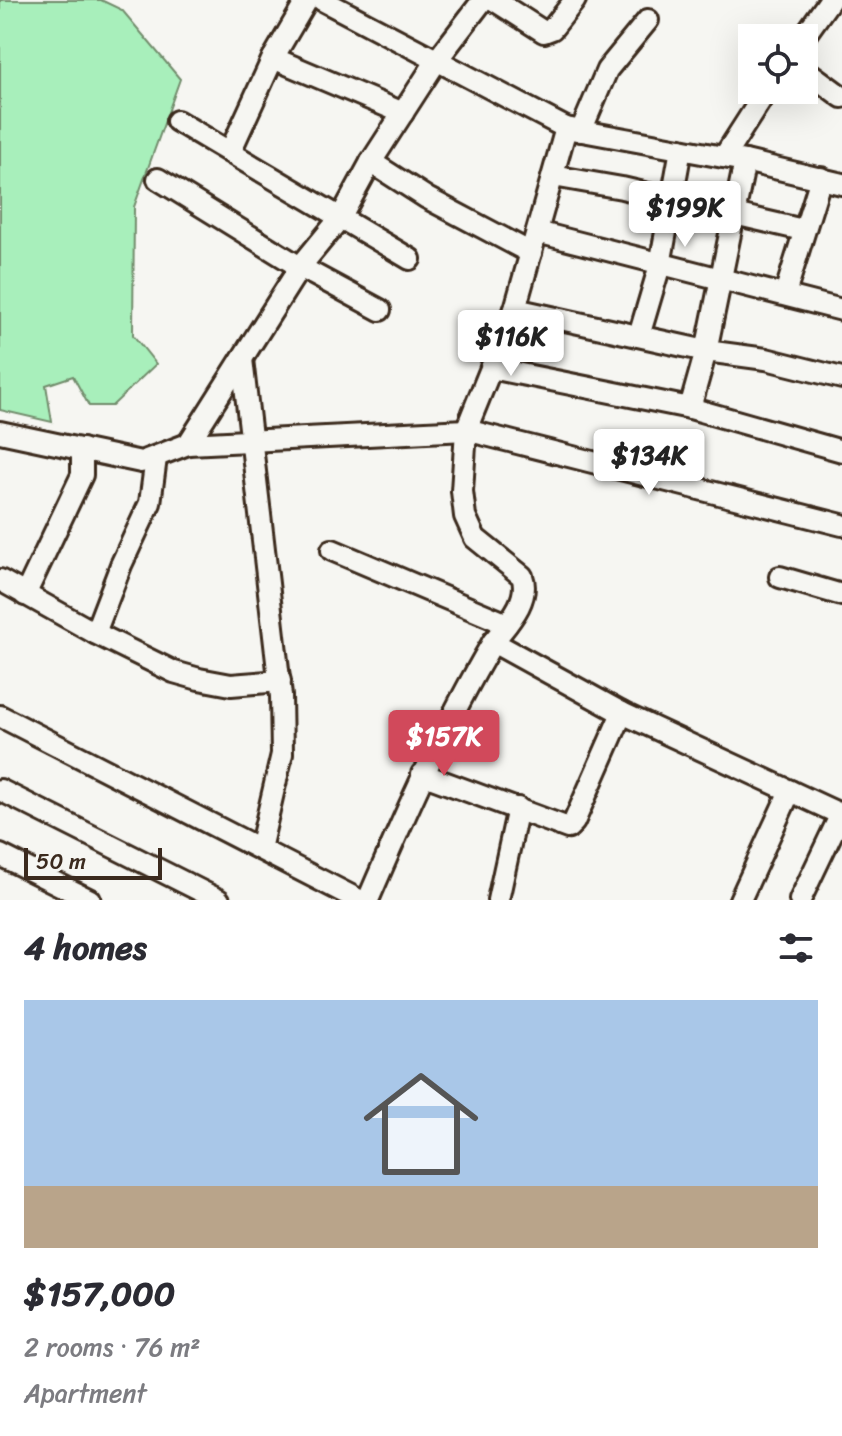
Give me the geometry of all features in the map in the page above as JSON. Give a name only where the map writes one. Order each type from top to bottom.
[{"type":"street","points":[[230,152],[273,58],[307,0]]},
{"type":"street","points":[[322,0],[574,130],[835,179],[803,230],[785,294]]},
{"type":"street","points":[[188,444],[300,267],[341,217],[371,162],[437,60],[483,0]]},
{"type":"street","points":[[494,0],[544,32],[552,29],[575,0]]},
{"type":"street","points":[[813,24],[830,0],[842,9]]},
{"type":"street","points":[[368,900],[422,774],[456,706],[493,642],[524,597],[522,576],[475,538],[462,508],[466,430],[515,309],[553,176],[607,70],[648,20]]},
{"type":"street","points":[[273,58],[403,113]]},
{"type":"street","points":[[818,79],[842,97]]},
{"type":"street","points":[[724,157],[758,104]]},
{"type":"street","points":[[177,121],[410,259]]},
{"type":"street","points":[[639,336],[660,265],[681,149]]},
{"type":"street","points":[[690,408],[706,351],[745,161]]},
{"type":"street","points":[[371,162],[427,198],[531,253]]},
{"type":"street","points":[[553,176],[672,199],[803,230]]},
{"type":"street","points":[[158,179],[300,267],[380,310]]},
{"type":"street","points":[[537,232],[842,310]]},
{"type":"street","points":[[515,309],[706,351],[766,359],[842,378]]},
{"type":"street","points":[[242,359],[280,681],[282,754],[260,849]]},
{"type":"street","points":[[491,368],[690,408],[842,451]]},
{"type":"street","points":[[0,432],[141,462],[188,444],[466,430],[670,479],[842,525]]},
{"type":"street","points":[[25,595],[82,475],[82,449]]},
{"type":"street","points":[[95,633],[121,565],[150,503],[156,458]]},
{"type":"street","points":[[332,550],[507,624]]},
{"type":"street","points":[[780,577],[842,595]]},
{"type":"street","points":[[0,580],[153,664],[199,679],[231,685],[280,681]]},
{"type":"street","points":[[493,642],[622,713],[842,814],[800,900]]},
{"type":"street","points":[[422,774],[564,827],[571,826],[622,713]]},
{"type":"street","points":[[0,716],[260,849],[328,893],[359,900]]},
{"type":"street","points":[[0,790],[219,900]]},
{"type":"street","points":[[740,900],[790,791]]},
{"type":"street","points":[[498,900],[518,808]]},
{"type":"street","points":[[0,855],[90,900]]},
{"type":"green space","points":[[0,0],[101,0],[122,10],[180,79],[134,207],[133,335],[156,364],[112,406],[89,406],[73,376],[46,385],[52,422],[0,410]]}]
